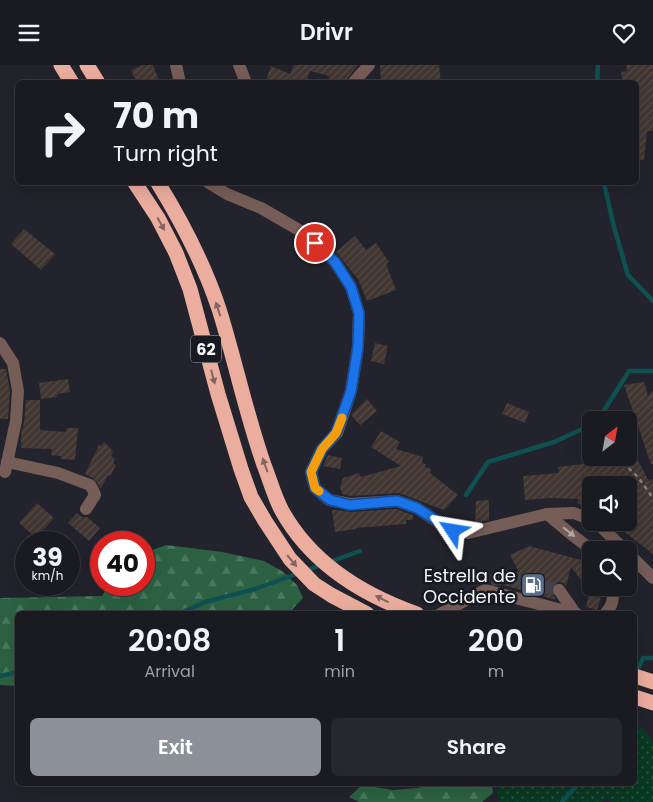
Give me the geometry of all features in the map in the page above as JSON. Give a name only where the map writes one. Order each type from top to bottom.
[{"type":"highway","points":[[61,65],[70,80]]},
{"type":"highway","points":[[87,65],[96,80]]},
{"type":"highway","name":"62","points":[[136,185],[158,218],[176,253],[190,289],[218,394],[240,469],[251,497],[290,559],[314,584],[330,595],[361,611]]},
{"type":"highway","name":"62","points":[[159,185],[187,235],[218,307],[257,444],[282,511],[304,542],[317,556],[347,581],[409,611]]},
{"type":"highway","points":[[637,677],[653,682]]},
{"type":"street","points":[[176,65],[179,80]]},
{"type":"street","points":[[239,65],[245,80]]},
{"type":"street","points":[[356,80],[369,65]]},
{"type":"street","points":[[211,185],[227,194],[261,208],[306,234],[335,262],[351,287],[359,313],[358,347],[351,391],[336,433],[322,449],[311,472],[315,488],[330,500],[350,505],[397,501],[417,508],[453,531],[468,533],[547,514],[574,513],[582,516]]},
{"type":"street","points":[[2,351],[13,363],[18,391],[16,421],[6,467],[58,473],[90,485],[95,495],[86,509]]},
{"type":"street","points":[[547,514],[582,542]]},
{"type":"street","points":[[605,531],[616,541]]},
{"type":"street","points":[[637,562],[653,578]]},
{"type":"street","points":[[445,611],[488,585],[544,610]]},
{"type":"street","points":[[559,590],[575,611]]},
{"type":"street","points":[[607,611],[613,596]]},
{"type":"path","points":[[626,466],[638,477],[653,498]]},
{"type":"green space","points":[[166,545],[222,552],[264,561],[282,571],[297,585],[303,598],[291,611],[15,611],[15,686],[0,685],[0,598],[155,596],[155,549]]},
{"type":"green space","points":[[637,725],[653,741],[653,802],[612,802],[606,799],[602,802],[499,802],[497,786],[637,786]]},
{"type":"green space","points":[[361,786],[393,790],[426,786],[492,786],[493,793],[482,802],[359,802],[349,797]]},
{"type":"building","points":[[143,65],[153,65],[159,80],[136,80],[131,70]]},
{"type":"building","points":[[294,65],[358,65],[346,80],[328,80],[329,76],[310,71],[307,80],[266,80],[271,66],[290,74]]},
{"type":"building","points":[[380,65],[439,65],[441,80],[381,80]]},
{"type":"building","points":[[626,65],[653,65],[653,131],[647,131],[644,160],[639,159],[639,80],[622,80],[621,72],[627,71]]},
{"type":"building","points":[[24,229],[55,254],[41,270],[11,244]]},
{"type":"building","points":[[355,236],[366,250],[376,243],[389,262],[386,264],[396,290],[367,301],[358,279],[336,252]]},
{"type":"building","points":[[375,343],[388,346],[384,364],[371,361]]},
{"type":"building","points":[[0,369],[6,369],[10,391],[8,419],[0,419]]},
{"type":"building","points":[[68,379],[70,392],[57,394],[57,397],[41,399],[39,383]]},
{"type":"building","points":[[644,382],[648,396],[653,390],[653,464],[651,464],[638,426],[638,411],[633,411],[624,385]]},
{"type":"building","points":[[367,399],[377,411],[360,425],[351,415]]},
{"type":"building","points":[[26,400],[40,400],[40,430],[66,432],[66,428],[78,428],[75,460],[61,459],[61,456],[51,455],[52,449],[21,448]]},
{"type":"building","points":[[507,403],[529,412],[525,423],[502,414]]},
{"type":"building","points":[[381,431],[400,442],[396,449],[423,457],[422,463],[426,464],[425,467],[431,469],[430,473],[458,495],[444,510],[399,493],[351,496],[342,494],[340,487],[343,478],[359,473],[361,477],[401,466],[371,447]]},
{"type":"building","points":[[104,442],[113,451],[111,456],[115,459],[113,463],[116,465],[101,488],[93,478],[85,474],[99,445],[101,446]]},
{"type":"building","points":[[328,455],[342,458],[340,469],[323,466]]},
{"type":"building","points":[[638,461],[649,481],[653,479],[653,554],[623,531],[637,531],[637,476],[582,476],[582,505],[577,503],[579,499],[550,498],[525,500],[523,476],[559,473],[558,467],[582,464],[582,466],[638,466]]},
{"type":"building","points":[[489,500],[489,520],[475,523],[476,501]]},
{"type":"building","points":[[37,503],[54,518],[42,531],[28,531],[19,523]]},
{"type":"building","points":[[396,509],[413,515],[413,520],[406,520],[406,524],[356,528],[335,532],[332,510],[351,512]]},
{"type":"building","points":[[77,513],[82,517],[87,517],[100,528],[97,531],[90,531],[89,541],[80,533],[80,531],[68,523]]},
{"type":"building","points":[[529,546],[581,560],[582,581],[571,567],[566,586],[559,582],[555,583],[552,587],[551,591],[556,600],[500,584],[504,569],[519,572],[510,555]]},
{"type":"building","points":[[589,596],[601,598],[597,610],[586,607]]},
{"type":"waterway","points":[[597,80],[598,65]]},
{"type":"waterway","points":[[604,185],[628,275],[653,301]]},
{"type":"waterway","points":[[604,411],[629,371],[653,371]]},
{"type":"waterway","points":[[466,495],[488,462],[554,442],[582,429]]},
{"type":"waterway","points":[[185,611],[205,602],[255,589],[360,551]]},
{"type":"waterway","points":[[637,671],[643,658],[653,658]]},
{"type":"waterway","points":[[0,676],[15,673]]},
{"type":"waterway","points":[[562,802],[576,786]]},
{"type":"tunnel","points":[[491,580],[510,578],[559,590]]},
{"type":"slow traffic","points":[[319,491],[315,488],[311,472],[322,449],[336,433],[342,418]]},
{"type":"place","name":"Estrella de Occidente","points":[[533,585]]},
{"type":"route","points":[[315,243],[335,262],[351,287],[359,313],[358,347],[351,391],[336,433],[322,449],[311,472],[315,488],[330,500],[350,505],[397,501],[417,508],[453,531]]}]
